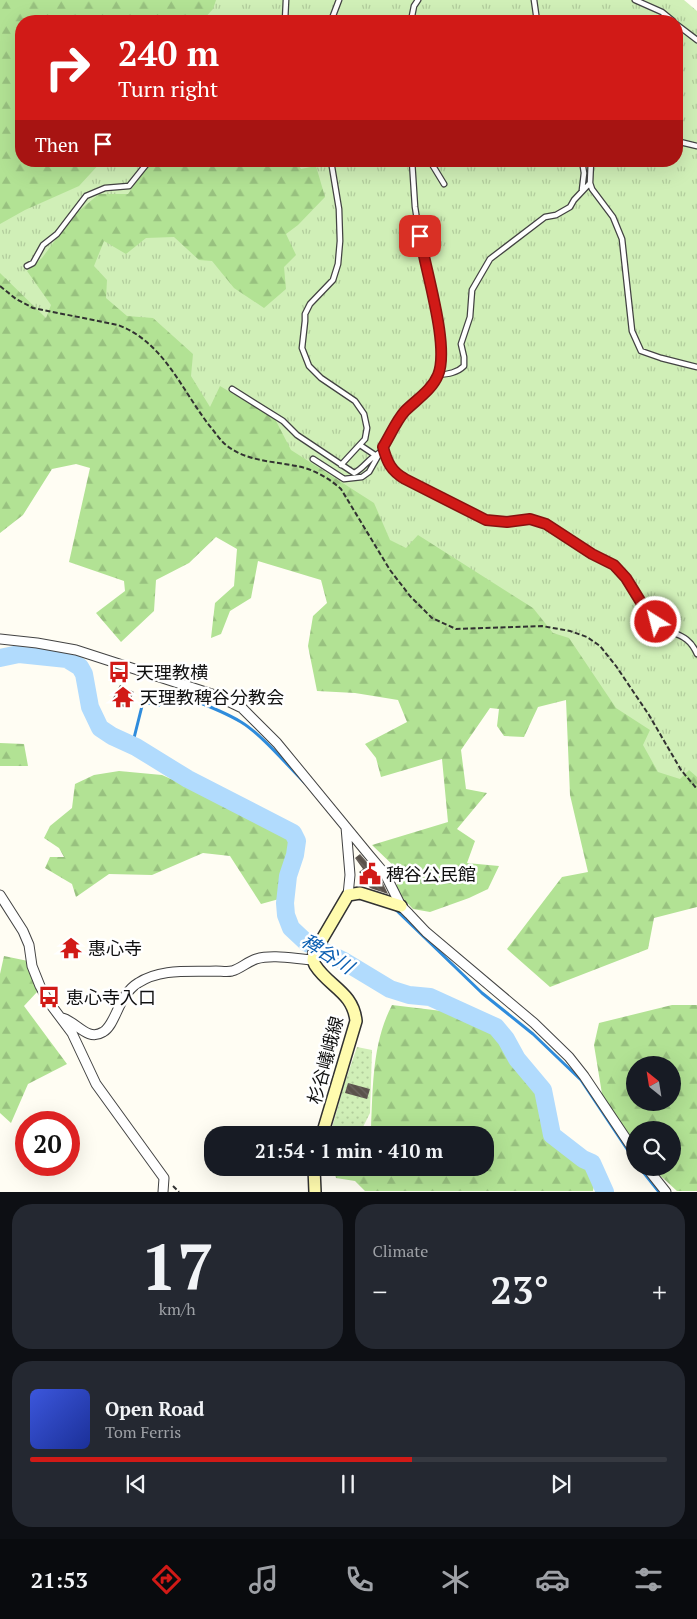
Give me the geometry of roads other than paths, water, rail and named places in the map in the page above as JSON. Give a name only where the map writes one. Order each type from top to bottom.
[{"type":"main road","points":[[313,956],[321,938],[348,895],[360,893],[401,906]]},
{"type":"main road","name":"杉谷嶬峨線","points":[[313,956],[318,970],[349,999],[354,1007],[356,1021],[325,1126]]},
{"type":"main road","points":[[315,1176],[316,1192]]},
{"type":"street","points":[[0,639],[76,650],[215,695],[242,708],[277,743],[385,874],[401,906],[426,932],[534,1023],[569,1057],[626,1139]]},
{"type":"street","points":[[346,827],[350,875],[348,895]]},
{"type":"street","points":[[0,895],[23,931],[29,945],[32,966],[40,986],[72,1033],[96,1084],[164,1178],[163,1192]]},
{"type":"street","points":[[60,1017],[68,1019],[79,1029],[91,1034],[103,1033],[109,1026],[124,994],[136,984],[151,976],[166,972],[232,971],[255,959],[270,956],[313,956]]},
{"type":"street","points":[[653,1176],[666,1192]]},
{"type":"lane","points":[[285,15],[286,0]]},
{"type":"lane","points":[[333,15],[339,0]]},
{"type":"lane","points":[[412,15],[414,6],[418,0]]},
{"type":"lane","points":[[534,0],[536,15]]},
{"type":"lane","points":[[635,0],[666,15]]},
{"type":"lane","points":[[683,29],[697,40]]},
{"type":"lane","points":[[683,143],[697,146]]},
{"type":"lane","points":[[27,266],[33,263],[44,245],[57,234],[73,210],[86,196],[106,188],[129,186],[144,167]]},
{"type":"lane","points":[[332,167],[339,209],[340,241],[338,264],[333,280],[310,304],[304,314],[305,334],[302,348],[309,366],[321,378],[355,400],[364,414],[367,428],[365,439],[341,464]]},
{"type":"lane","points":[[312,459],[344,480],[362,477],[369,472],[404,412],[432,385],[438,375],[442,351],[418,224],[413,167]]},
{"type":"lane","points":[[434,167],[444,184]]},
{"type":"lane","points":[[582,190],[583,167]]},
{"type":"lane","points":[[591,167],[590,183],[592,189],[613,217],[622,238],[632,331],[642,350],[661,358],[697,367]]},
{"type":"lane","points":[[438,375],[449,374],[460,370],[464,366],[461,344],[470,317],[472,290],[490,259],[540,220],[556,215],[570,206],[590,183]]},
{"type":"lane","points":[[232,389],[283,421],[297,435],[354,473],[360,470],[369,458],[382,450]]},
{"type":"lane","points":[[360,445],[375,455]]},
{"type":"lane","points":[[382,450],[395,473],[465,510],[486,520],[507,522],[530,519],[546,524],[592,554],[614,565],[626,578],[647,612],[656,622],[671,632],[685,637],[693,645],[697,654]]},
{"type":"waterway","name":"稗谷川","points":[[0,658],[19,654],[67,659],[80,667],[84,674],[90,707],[100,728],[136,747],[188,779],[293,833],[297,841],[295,855],[288,876],[285,903],[286,915],[291,928],[307,943],[342,960],[390,989],[409,995],[430,997],[496,1027],[506,1039],[517,1059],[543,1090],[552,1135],[583,1159],[592,1163],[605,1192]]},
{"type":"waterway","points":[[131,744],[143,702],[159,705],[167,690],[214,708],[249,727],[305,783]]},
{"type":"waterway","points":[[394,908],[482,993],[533,1034],[581,1080],[626,1148]]},
{"type":"waterway","points":[[646,1176],[659,1192]]},
{"type":"place","name":"天理教横","points":[[119,672]]},
{"type":"place","name":"天理教稗谷分教会","points":[[123,697]]},
{"type":"place","name":"稗谷公民館","points":[[370,874]]},
{"type":"place","name":"惠心寺","points":[[71,948]]},
{"type":"place","name":"恵心寺入口","points":[[49,997]]}]
